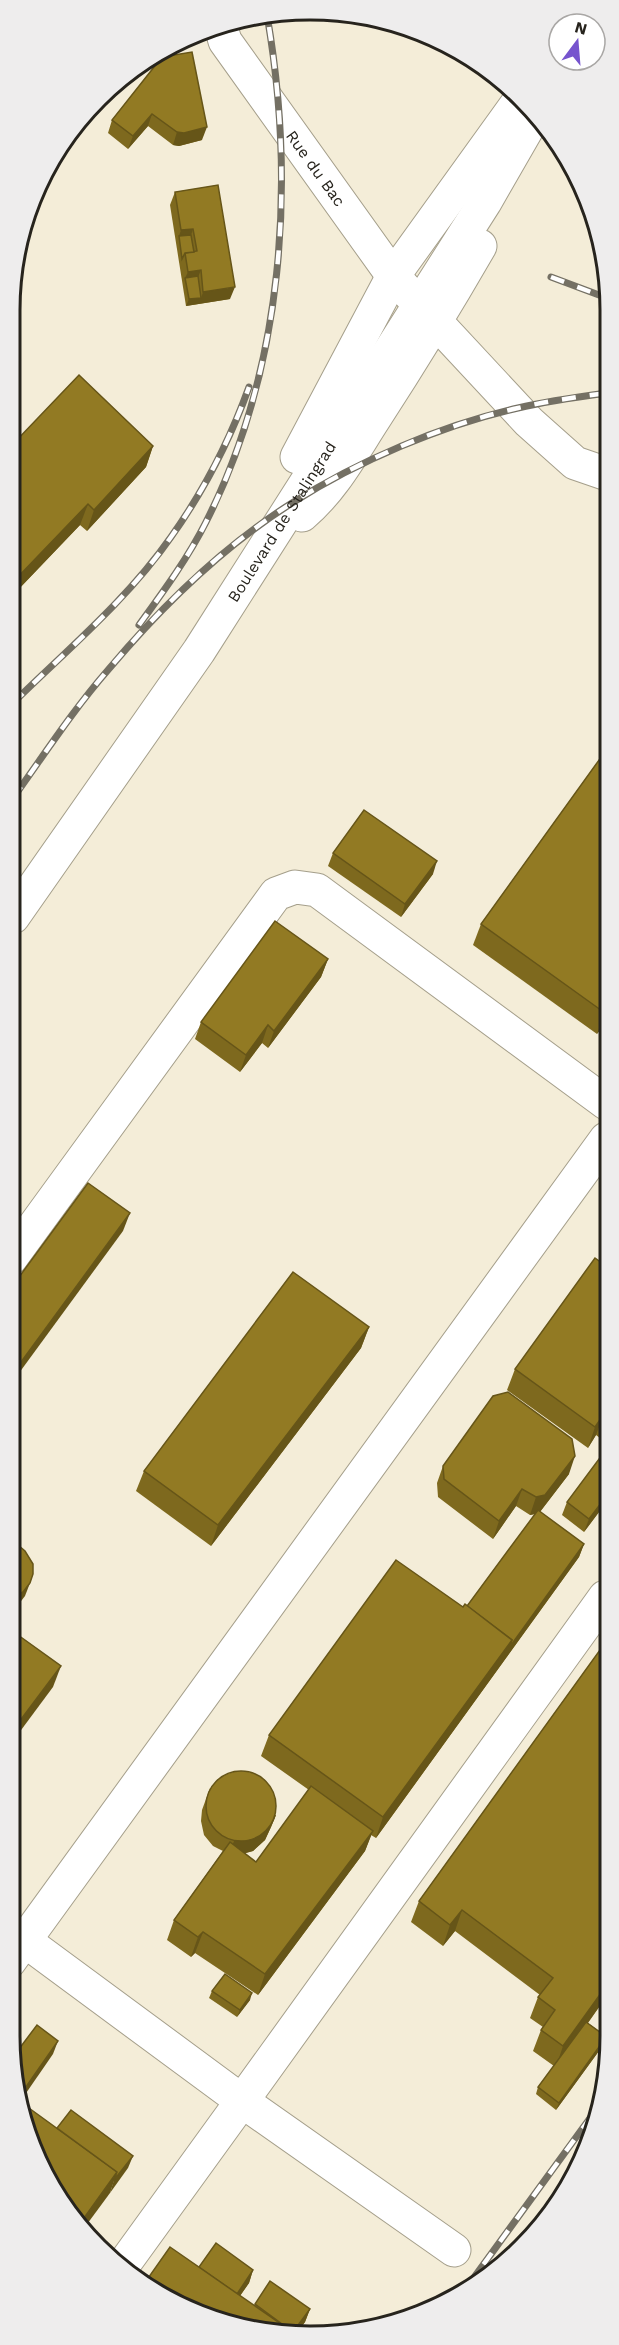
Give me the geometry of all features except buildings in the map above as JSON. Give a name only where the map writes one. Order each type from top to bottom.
[{"type":"main road","name":"Rue du Bac","points":[[225,32],[393,276],[529,422],[575,463],[600,472]]},
{"type":"main road","points":[[266,545],[271,503],[393,276],[516,105]]},
{"type":"main road","name":"Boulevard de Stalingrad","points":[[20,907],[200,651],[266,545],[427,313],[485,202],[531,122]]},
{"type":"main road","points":[[427,313],[541,135]]},
{"type":"main road","points":[[20,1247],[276,894],[295,887],[317,890],[600,1099]]},
{"type":"main road","points":[[20,1937],[600,1147]]},
{"type":"main road","points":[[126,2261],[600,1604]]},
{"type":"main road","points":[[20,1947],[454,2250]]},
{"type":"railway","points":[[139,625],[183,562],[206,522],[232,463],[253,401],[267,338],[277,273],[281,208],[281,143],[276,79],[268,23]]},
{"type":"railway","points":[[551,277],[599,295]]},
{"type":"railway","points":[[20,696],[96,624],[154,560],[205,484],[249,387]]},
{"type":"railway","points":[[20,788],[95,685],[149,624],[194,579],[266,520],[344,473],[430,434],[518,408],[600,394]]},
{"type":"railway","points":[[478,2272],[586,2124]]}]
